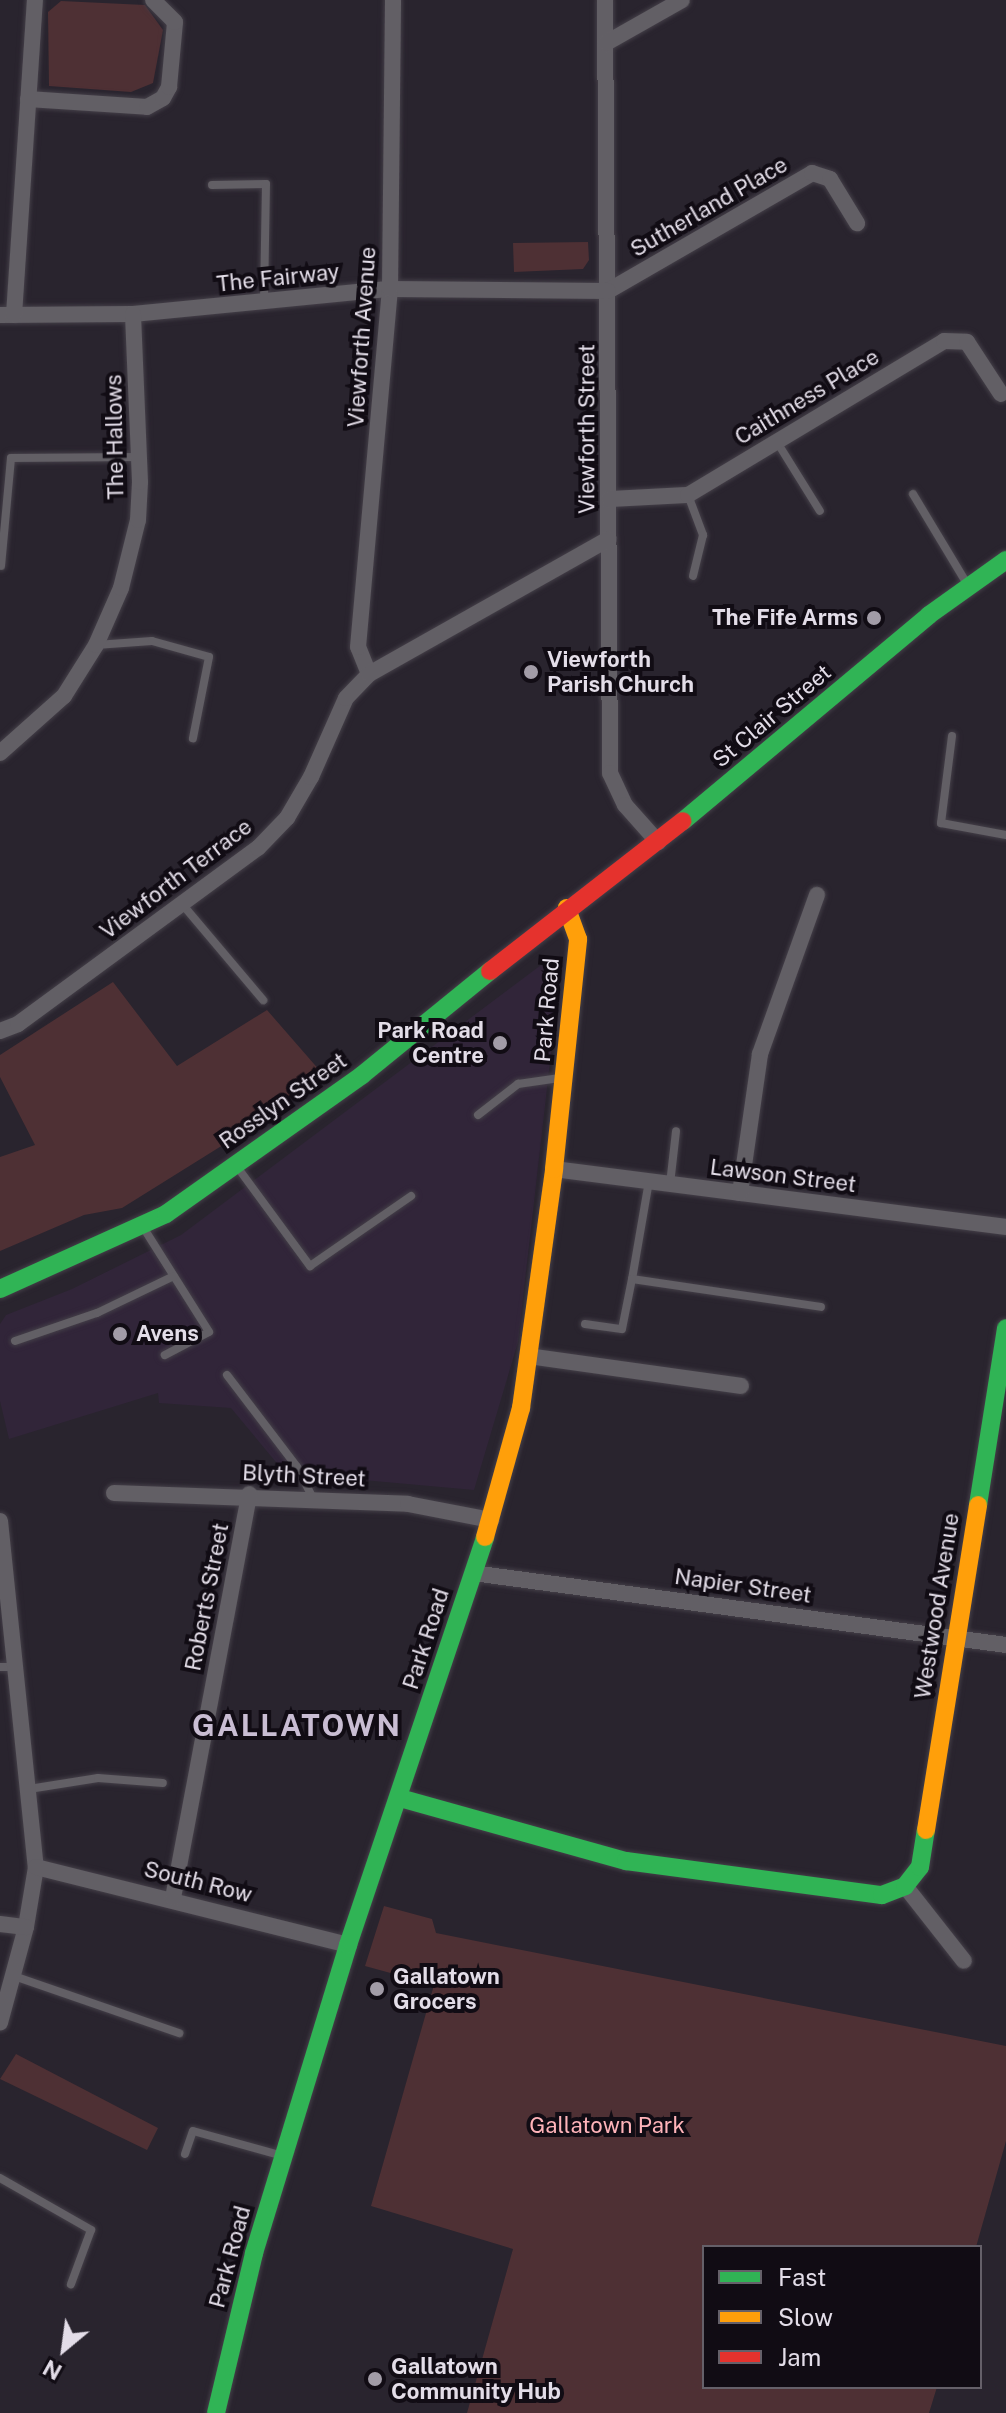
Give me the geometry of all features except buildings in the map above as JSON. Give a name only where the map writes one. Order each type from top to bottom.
[{"type":"street","points":[[7,315],[35,0]]},
{"type":"street","points":[[28,99],[147,107],[163,98],[169,87],[175,22],[153,0]]},
{"type":"street","name":"Viewforth Avenue","points":[[369,674],[358,647],[390,289],[393,0]]},
{"type":"street","name":"Viewforth Street","points":[[605,0],[610,773],[625,805],[658,842]]},
{"type":"street","points":[[606,43],[682,0]]},
{"type":"street","name":"Sutherland Place","points":[[608,291],[812,173],[830,179],[857,223]]},
{"type":"street","name":"The Fairway","points":[[7,315],[133,314],[390,289],[608,291]]},
{"type":"street","name":"The Hallows","points":[[0,753],[64,696],[96,645],[121,588],[138,520],[139,457],[133,314]]},
{"type":"street","name":"Caithness Place","points":[[609,499],[688,495],[944,341],[967,342],[1001,394]]},
{"type":"street","name":"Viewforth Terrace","points":[[0,1031],[18,1024],[258,848],[287,818],[311,777],[346,698],[369,674],[609,539]]},
{"type":"street","name":"St Clair Street","points":[[567,908],[658,842],[967,585],[1006,560]]},
{"type":"street","points":[[740,1193],[760,1054],[817,895]]},
{"type":"street","name":"Park Road","points":[[216,2413],[284,2156],[348,1945],[400,1798],[491,1520],[521,1408],[554,1169],[578,939],[567,908]]},
{"type":"street","name":"Rosslyn Street","points":[[0,1289],[142,1227],[362,1075],[567,908]]},
{"type":"street","name":"Lawson Street","points":[[554,1169],[1006,1227]]},
{"type":"street","name":"Westwood Avenue","points":[[905,1886],[920,1867],[1006,1328]]},
{"type":"street","points":[[528,1356],[741,1386]]},
{"type":"street","name":"Blyth Street","points":[[114,1493],[249,1494],[408,1504],[491,1520]]},
{"type":"street","name":"Roberts Street","points":[[173,1898],[249,1494]]},
{"type":"street","points":[[0,1521],[7,1667],[29,1789],[36,1867],[26,1927],[0,2023]]},
{"type":"street","name":"Napier Street","points":[[473,1573],[1006,1645]]},
{"type":"street","points":[[400,1798],[626,1861],[718,1877],[882,1895],[905,1886],[964,1961]]},
{"type":"street","name":"South Row","points":[[36,1867],[173,1898],[348,1945]]},
{"type":"street","points":[[0,1924],[26,1927]]},
{"type":"lane","points":[[212,185],[266,184],[264,301]]},
{"type":"lane","points":[[777,442],[820,511]]},
{"type":"lane","points":[[1,566],[11,458],[139,457]]},
{"type":"lane","points":[[913,494],[967,585]]},
{"type":"lane","points":[[688,495],[703,535],[693,576]]},
{"type":"lane","points":[[96,645],[152,641],[209,657],[193,738]]},
{"type":"lane","points":[[952,736],[941,823],[1006,835]]},
{"type":"lane","points":[[182,904],[263,1000]]},
{"type":"lane","points":[[478,1115],[518,1084],[565,1077]]},
{"type":"lane","points":[[670,1184],[676,1131]]},
{"type":"lane","points":[[235,1164],[310,1266],[411,1196]]},
{"type":"lane","points":[[585,1324],[622,1329],[649,1181]]},
{"type":"lane","points":[[142,1227],[209,1332],[165,1355]]},
{"type":"lane","points":[[15,1341],[97,1313],[174,1276]]},
{"type":"lane","points":[[632,1279],[821,1307]]},
{"type":"lane","points":[[227,1375],[297,1467],[313,1498]]},
{"type":"lane","points":[[29,1789],[98,1778],[163,1783]]},
{"type":"lane","points":[[14,1976],[179,2033]]},
{"type":"lane","points":[[185,2154],[193,2131],[284,2156]]},
{"type":"lane","points":[[0,2178],[91,2230],[71,2284]]},
{"type":"shaded area","points":[[541,965],[560,974],[518,1342],[474,1490],[285,1473],[231,1408],[159,1403],[158,1393],[9,1439],[0,1401],[0,1324],[6,1315],[72,1289],[181,1235]]},
{"type":"green space","points":[[61,1],[145,5],[163,30],[153,83],[131,92],[49,86],[48,12]]},
{"type":"green space","points":[[588,242],[589,260],[583,269],[514,272],[513,243]]},
{"type":"green space","points":[[113,982],[177,1066],[267,1010],[321,1072],[223,1145],[122,1208],[84,1215],[0,1251],[0,1157],[35,1145],[0,1077],[0,1055]]},
{"type":"green space","name":"Gallatown Park","points":[[384,1906],[432,1919],[436,1933],[1006,2046],[1006,2141],[977,2245],[702,2245],[702,2389],[936,2389],[929,2413],[467,2413],[513,2249],[371,2206],[434,1985],[365,1966]]},
{"type":"green space","points":[[16,2054],[158,2128],[147,2150],[0,2079]]},
{"type":"traffic: fast","points":[[683,821],[929,615],[1006,560]]},
{"type":"traffic: fast","points":[[0,1289],[166,1214],[362,1075],[490,971]]},
{"type":"traffic: fast","points":[[978,1505],[1006,1328]]},
{"type":"traffic: fast","points":[[216,2413],[254,2253],[348,1945],[485,1537]]},
{"type":"traffic: fast","points":[[400,1798],[626,1861],[882,1895],[905,1886],[920,1867],[926,1830]]},
{"type":"traffic: slow","points":[[485,1537],[521,1408],[554,1169],[578,939],[567,908]]},
{"type":"traffic: slow","points":[[926,1830],[978,1505]]},
{"type":"traffic: jam","points":[[490,971],[683,821]]},
{"type":"place","name":"The Fife Arms","points":[[874,618]]},
{"type":"place","name":"Viewforth Parish Church","points":[[531,672]]},
{"type":"place","name":"Park Road Centre","points":[[500,1043]]},
{"type":"place","name":"Avens","points":[[120,1334]]},
{"type":"place","name":"Gallatown Grocers","points":[[377,1989]]},
{"type":"place","name":"Gallatown Community Hub","points":[[375,2379]]},
{"type":"district","name":"GALLATOWN","points":[[297,1725]]}]
